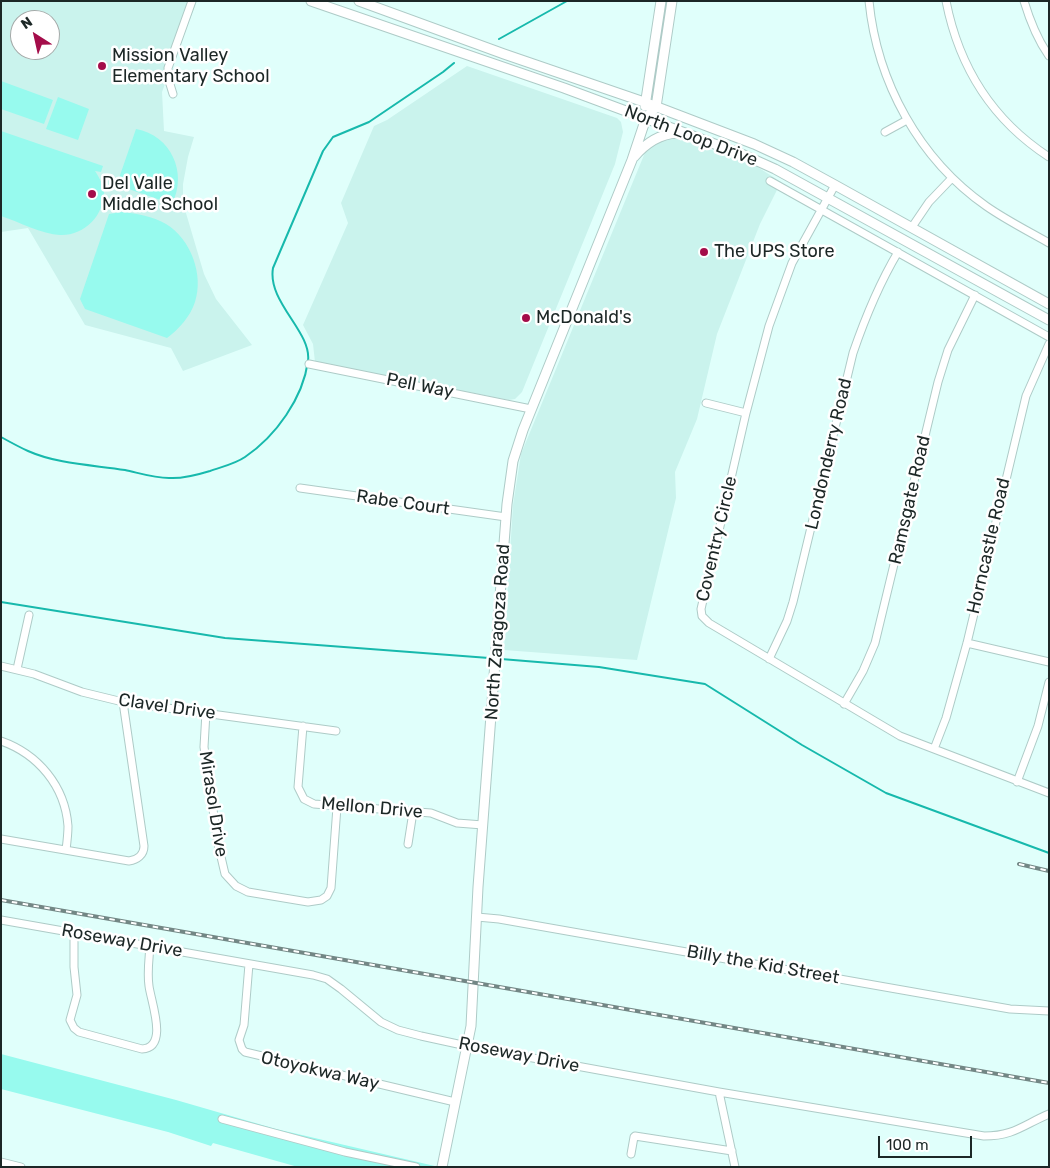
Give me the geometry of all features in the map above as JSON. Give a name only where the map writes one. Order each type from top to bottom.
[{"type":"main road","name":"North Loop Drive","points":[[311,1],[646,118],[744,155],[775,169],[1049,320]]},
{"type":"main road","name":"North Loop Drive","points":[[359,1],[504,54],[644,102],[754,144],[793,162],[1049,304]]},
{"type":"main road","name":"North Zaragoza Road","points":[[646,118],[644,102],[661,1]]},
{"type":"main road","points":[[656,107],[672,1]]},
{"type":"main road","points":[[499,67],[504,54]]},
{"type":"main road","name":"North Zaragoza Road","points":[[442,1167],[471,1026],[482,825],[506,517],[513,462],[518,442],[632,160],[646,118],[656,107]]},
{"type":"main road","points":[[632,160],[657,137],[668,133],[683,132]]},
{"type":"street","points":[[172,94],[168,68],[192,1]]},
{"type":"street","points":[[868,1],[878,52],[888,82],[907,120],[919,138],[952,178],[987,207],[1049,243]]},
{"type":"street","points":[[946,1],[957,44],[980,89],[1014,130],[1049,157]]},
{"type":"street","points":[[1024,1],[1029,20],[1049,56]]},
{"type":"street","points":[[885,132],[907,120]]},
{"type":"street","points":[[912,227],[929,202],[952,178]]},
{"type":"street","points":[[770,181],[1049,337]]},
{"type":"street","name":"Coventry Circle","points":[[835,185],[792,263],[774,311],[746,413],[700,611],[709,623],[900,736],[1049,794]]},
{"type":"street","name":"Londonderry Road","points":[[769,659],[787,621],[793,602],[853,353],[863,322],[898,252]]},
{"type":"street","name":"Ramsgate Road","points":[[844,704],[863,671],[875,643],[938,382],[948,350],[975,295]]},
{"type":"street","name":"Horncastle Road","points":[[934,749],[949,709],[967,643],[1021,412],[1030,384],[1049,344]]},
{"type":"street","name":"Pell Way","points":[[309,364],[531,409]]},
{"type":"street","points":[[706,403],[746,413]]},
{"type":"street","name":"Rabe Court","points":[[300,488],[506,517]]},
{"type":"street","points":[[17,669],[29,615]]},
{"type":"street","points":[[967,643],[1049,662]]},
{"type":"street","name":"Clavel Drive","points":[[1,666],[17,669],[82,692],[123,702],[336,731]]},
{"type":"street","points":[[1017,782],[1038,726],[1049,682]]},
{"type":"street","points":[[1,838],[129,860],[137,859],[144,850],[123,702]]},
{"type":"street","name":"Mirasol Drive","points":[[206,712],[204,747],[218,844],[225,874],[236,886],[248,892],[308,902],[321,900],[327,896],[331,888],[338,806]]},
{"type":"street","name":"Mellon Drive","points":[[303,726],[299,790],[308,802],[431,813],[462,824],[482,825]]},
{"type":"street","points":[[1,741],[17,748],[34,759],[51,778],[65,808],[68,827],[66,850]]},
{"type":"street","points":[[408,844],[413,812]]},
{"type":"street","name":"Billy the Kid Street","points":[[477,917],[499,919],[1010,1008],[1049,1011]]},
{"type":"street","name":"Roseway Drive","points":[[1,920],[320,977],[341,988],[368,1013],[390,1027],[467,1046],[719,1092],[984,1136],[1011,1134],[1049,1114]]},
{"type":"street","points":[[74,933],[74,967],[77,995],[70,1020],[73,1027],[78,1032],[142,1049],[151,1046],[156,1039],[154,1009],[148,976],[150,946]]},
{"type":"street","name":"Otoyokwa Way","points":[[249,964],[244,1025],[239,1040],[245,1052],[455,1102]]},
{"type":"street","points":[[719,1092],[735,1167]]},
{"type":"street","points":[[222,1119],[346,1152],[416,1167]]},
{"type":"street","points":[[631,1154],[635,1136],[732,1152]]},
{"type":"street","points":[[1,1162],[21,1167]]},
{"type":"shaded area","name":"Del Valle Middle School","points":[[1,1],[197,1],[162,92],[164,131],[194,137],[183,184],[183,203],[204,274],[216,299],[252,345],[183,371],[171,348],[85,325],[28,228],[1,232]]},
{"type":"shaded area","points":[[467,66],[617,118],[621,122],[623,132],[615,164],[522,392],[515,399],[509,400],[315,362],[313,344],[303,325],[348,223],[341,203],[374,126],[387,120]]},
{"type":"shaded area","points":[[1,81],[53,100],[44,124],[1,109]]},
{"type":"shaded area","points":[[58,97],[89,109],[78,140],[46,129]]},
{"type":"shaded area","points":[[136,129],[159,139],[173,157],[177,168],[178,180],[172,204],[120,186],[118,181]]},
{"type":"shaded area","points":[[1,131],[103,166],[101,172],[95,171],[103,186],[103,201],[91,223],[77,232],[60,235],[38,230],[1,216]]},
{"type":"shaded area","points":[[670,137],[679,138],[756,166],[781,182],[760,224],[717,334],[697,419],[675,472],[676,498],[637,660],[504,650],[513,505],[521,454],[644,155],[648,147]]},
{"type":"shaded area","points":[[122,212],[150,217],[166,224],[182,239],[189,248],[193,258],[198,281],[195,302],[184,322],[167,338],[85,309],[80,299],[109,214]]},
{"type":"shaded area","points":[[1,1054],[176,1100],[276,1129],[439,1167],[298,1167],[213,1143],[211,1146],[168,1132],[1,1089]]},
{"type":"waterway","points":[[499,39],[567,1]]},
{"type":"waterway","points":[[1,437],[28,451],[51,459],[125,470],[163,478],[185,477],[210,471],[237,462],[256,448],[286,415],[294,402],[305,375],[308,361],[307,350],[303,339],[276,293],[273,281],[273,268],[323,151],[333,137],[369,122],[454,63]]},
{"type":"waterway","points":[[1,602],[225,638],[489,658]]},
{"type":"waterway","points":[[501,659],[599,667],[705,684],[802,745],[886,793],[1049,853]]},
{"type":"railway","points":[[1019,864],[1049,871]]},
{"type":"railway","points":[[1,900],[1049,1083]]},
{"type":"place","name":"Mission Valley Elementary School","points":[[102,66]]},
{"type":"place","name":"Del Valle Middle School","points":[[92,194]]},
{"type":"place","name":"The UPS Store","points":[[704,252]]},
{"type":"place","name":"McDonald's","points":[[526,318]]}]
